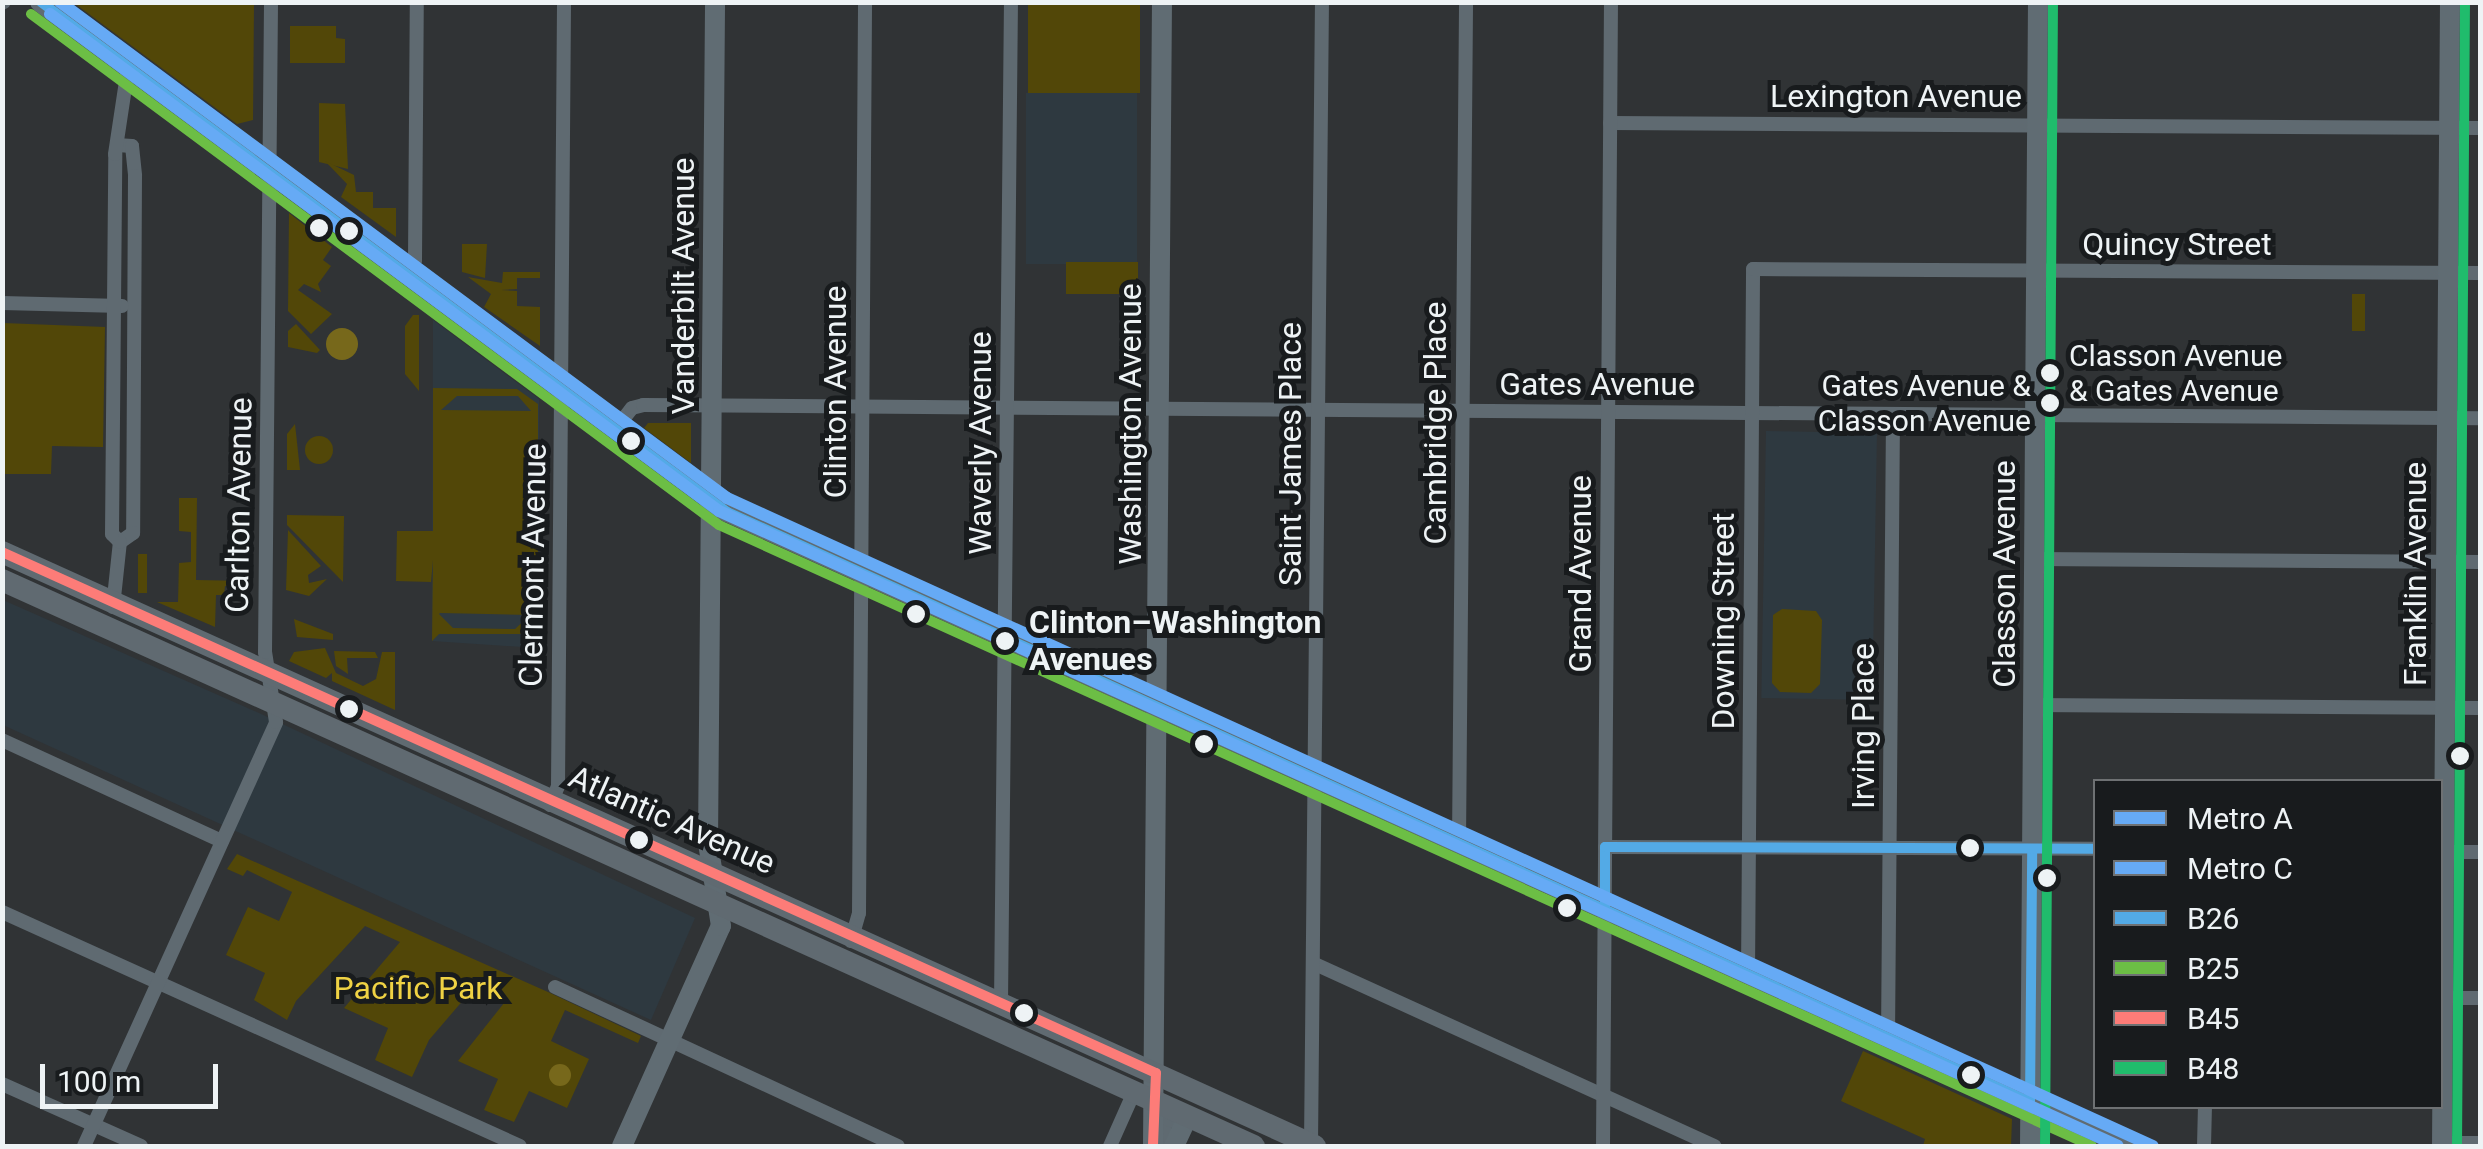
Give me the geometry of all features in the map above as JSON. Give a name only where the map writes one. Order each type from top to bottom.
[{"type":"main road","points":[[40,2],[713,503],[2127,1146]]},
{"type":"main road","name":"Vanderbilt Avenue","points":[[622,1146],[721,926],[713,874],[715,2]]},
{"type":"main road","name":"Washington Avenue","points":[[1153,1146],[1144,1097],[1156,1073],[1162,2]]},
{"type":"main road","name":"Classon Avenue","points":[[2030,1146],[2038,2]]},
{"type":"main road","name":"Franklin Avenue","points":[[2443,780],[2450,2]]},
{"type":"main road","name":"Atlantic Avenue","points":[[2,552],[1313,1146]]},
{"type":"main road","name":"Atlantic Avenue","points":[[2,580],[105,626],[274,714],[541,824],[1254,1146]]},
{"type":"main road","name":"Franklin Avenue","points":[[2442,1109],[2442,1145]]},
{"type":"main road","points":[[1170,1147],[1188,1116]]},
{"type":"street","name":"Carlton Avenue","points":[[272,2],[268,672],[274,714]]},
{"type":"street","points":[[405,275],[414,260],[417,2]]},
{"type":"street","name":"Clermont Avenue","points":[[541,824],[558,786],[564,2]]},
{"type":"street","name":"Clinton Avenue","points":[[845,961],[859,913],[866,2]]},
{"type":"street","name":"Waverly Avenue","points":[[1001,1004],[1010,2]]},
{"type":"street","name":"Saint James Place","points":[[1313,1146],[1322,2]]},
{"type":"street","name":"Cambridge Place","points":[[1459,843],[1466,2]]},
{"type":"street","name":"Grand Avenue","points":[[1602,1146],[1611,2]]},
{"type":"street","points":[[120,542],[112,534],[117,145],[128,68]]},
{"type":"street","name":"Lexington Avenue","points":[[1610,122],[2480,128]]},
{"type":"street","points":[[105,626],[115,603],[120,542],[133,532],[134,154],[132,146],[117,145]]},
{"type":"street","name":"Quincy Street","points":[[1753,268],[2480,273]]},
{"type":"street","name":"Downing Street","points":[[1748,975],[1753,268]]},
{"type":"street","points":[[2,304],[133,308]]},
{"type":"street","name":"Gates Avenue","points":[[614,431],[636,406],[2480,418]]},
{"type":"street","name":"Irving Place","points":[[1888,1038],[1893,414]]},
{"type":"street","points":[[2034,559],[2480,562]]},
{"type":"street","points":[[2033,705],[2480,708]]},
{"type":"street","points":[[84,1146],[230,823],[274,714]]},
{"type":"street","points":[[2,740],[222,841]]},
{"type":"street","points":[[1606,846],[2093,849]]},
{"type":"street","points":[[2443,852],[2480,852]]},
{"type":"street","points":[[2,912],[520,1146]]},
{"type":"street","points":[[1315,964],[1714,1146]]},
{"type":"street","points":[[555,988],[898,1146]]},
{"type":"street","points":[[2443,998],[2480,998]]},
{"type":"street","points":[[2,1084],[141,1146]]},
{"type":"street","points":[[1110,1146],[1144,1097]]},
{"type":"street","points":[[2204,1146],[2205,1109]]},
{"type":"street","points":[[2442,1145],[2480,1143]]},
{"type":"shaded area","points":[[1026,93],[1137,93],[1137,264],[1026,264]]},
{"type":"shaded area","points":[[433,320],[539,399],[538,648],[432,641]]},
{"type":"shaded area","points":[[342,328],[353,333],[358,344],[353,355],[342,360],[331,355],[326,344],[331,333]]},
{"type":"shaded area","points":[[1766,431],[1877,433],[1872,700],[1761,698]]},
{"type":"shaded area","points":[[3,600],[259,713],[695,918],[651,1020],[3,725]]},
{"type":"shaded area","points":[[560,1064],[568,1067],[568,1083],[560,1086],[552,1083],[549,1075],[552,1067]]},
{"type":"green space","points":[[74,3],[254,3],[253,120],[237,124]]},
{"type":"green space","points":[[1028,3],[1140,3],[1140,93],[1028,93]]},
{"type":"green space","points":[[290,26],[336,26],[336,38],[345,39],[345,63],[290,63]]},
{"type":"green space","points":[[319,103],[345,104],[348,169],[319,162]]},
{"type":"green space","points":[[325,161],[354,175],[356,192],[373,192],[373,208],[396,208],[396,237],[341,197],[347,184]]},
{"type":"green space","points":[[289,213],[332,247],[323,260],[331,266],[318,284],[321,292],[304,284],[298,290],[332,314],[311,334],[288,311]]},
{"type":"green space","points":[[462,244],[487,244],[485,278],[462,272]]},
{"type":"green space","points":[[1066,262],[1138,262],[1138,294],[1066,294]]},
{"type":"green space","points":[[503,272],[540,272],[540,278],[517,278],[517,289],[501,290],[517,291],[517,306],[540,307],[540,346],[484,307],[491,294],[468,277],[502,283]]},
{"type":"green space","points":[[2352,294],[2365,294],[2365,331],[2352,331]]},
{"type":"green space","points":[[413,315],[419,315],[419,391],[405,374],[405,326]]},
{"type":"green space","points":[[3,323],[105,327],[103,447],[52,446],[51,474],[3,474]]},
{"type":"green space","points":[[296,324],[320,350],[317,353],[288,347],[288,331]]},
{"type":"green space","points":[[433,388],[517,389],[538,404],[538,614],[524,634],[439,634],[432,641],[433,560],[431,582],[396,581],[397,531],[433,531]],"holes":[[[457,396],[518,396],[531,411],[441,410]],[[440,613],[530,615],[515,629],[453,628]]]},
{"type":"green space","points":[[648,423],[691,423],[691,463],[644,428]]},
{"type":"green space","points":[[295,424],[300,470],[287,470],[287,434]]},
{"type":"green space","points":[[319,436],[329,440],[333,450],[329,460],[319,464],[309,460],[305,450],[309,440]]},
{"type":"green space","points":[[179,498],[197,498],[196,580],[249,581],[249,596],[239,595],[238,586],[225,586],[224,595],[216,595],[215,627],[157,602],[178,602],[179,563],[191,562],[191,532],[179,531]]},
{"type":"green space","points":[[287,515],[344,516],[343,582],[287,525]]},
{"type":"green space","points":[[288,530],[321,566],[308,575],[309,583],[327,579],[309,596],[286,590]]},
{"type":"green space","points":[[138,554],[147,554],[147,593],[138,593]]},
{"type":"green space","points":[[1782,609],[1816,611],[1822,620],[1820,684],[1811,693],[1780,692],[1772,683],[1773,615]]},
{"type":"green space","points":[[294,619],[333,634],[333,640],[297,637]]},
{"type":"green space","points":[[325,648],[336,673],[363,686],[376,679],[382,652],[395,652],[395,710],[332,681],[332,673],[326,678],[289,661],[294,652]]},
{"type":"green space","points":[[334,651],[375,652],[378,658],[347,658],[348,674],[336,666]]},
{"type":"green space","name":"Pacific Park","points":[[237,854],[548,992],[641,1036],[638,1043],[565,1010],[551,1041],[589,1059],[567,1108],[529,1091],[514,1122],[484,1110],[498,1079],[458,1061],[508,998],[477,984],[429,1040],[412,1077],[375,1060],[388,1028],[344,1008],[400,942],[365,926],[296,1001],[287,1020],[254,1000],[265,973],[226,955],[248,907],[279,921],[292,892],[247,870],[243,876],[227,869]]},
{"type":"green space","points":[[1863,1051],[2012,1119],[2011,1146],[1923,1146],[1925,1139],[1841,1101]]},
{"type":"metro line","name":"A","points":[[60,2],[727,498],[2153,1146]]},
{"type":"metro line","name":"C","points":[[50,14],[719,511],[2118,1146]]},
{"type":"transit line","name":"B26","points":[[41,2],[727,512],[2030,1102],[2032,849]]},
{"type":"transit line","name":"B48","points":[[2045,1146],[2053,2]]},
{"type":"transit line","name":"B48","points":[[2457,1146],[2465,2]]},
{"type":"transit line","name":"B25","points":[[31,14],[719,525],[2092,1146]]},
{"type":"transit line","name":"B45","points":[[2,552],[1156,1073],[1153,1146]]},
{"type":"transit line","name":"B26","points":[[1605,910],[1605,847],[2093,849]]},
{"type":"place","name":"Classon Avenue & Gates Avenue","points":[[2050,373]]},
{"type":"place","name":"Gates Avenue & Classon Avenue","points":[[2050,403]]},
{"type":"place","name":"Clinton–Washington Avenues","points":[[1005,641]]}]
